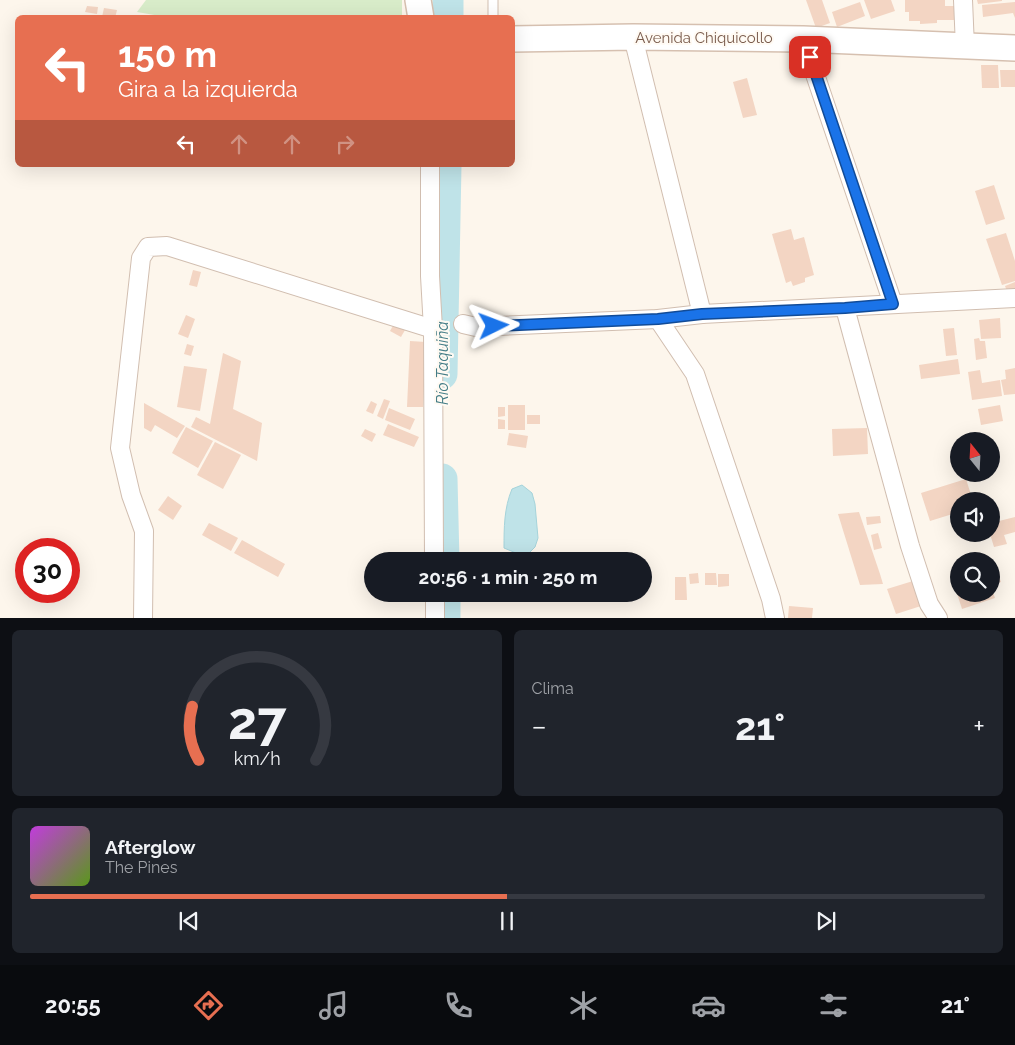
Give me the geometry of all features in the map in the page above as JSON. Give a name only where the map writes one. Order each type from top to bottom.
[{"type":"main road","points":[[418,0],[420,15]]},
{"type":"main road","name":"Avenida Chiquicollo","points":[[515,39],[633,37],[804,38],[1015,48]]},
{"type":"street","points":[[964,0],[965,47]]},
{"type":"street","points":[[633,37],[702,314]]},
{"type":"street","points":[[804,38],[893,304]]},
{"type":"street","points":[[430,167],[434,552]]},
{"type":"street","points":[[143,618],[144,531],[130,495],[120,448],[141,258],[148,247],[167,246],[433,329]]},
{"type":"street","points":[[463,324],[476,327],[658,319],[702,314],[1015,298]]},
{"type":"street","points":[[845,308],[910,546],[928,604],[938,618]]},
{"type":"street","points":[[658,319],[695,374],[771,598],[775,618]]},
{"type":"street","points":[[435,602],[435,618]]},
{"type":"lane","points":[[493,0],[493,15]]},
{"type":"green space","points":[[146,0],[402,0],[402,15],[154,15],[137,12]]},
{"type":"water","points":[[522,485],[532,493],[535,504],[538,538],[535,547],[530,552],[514,552],[504,548],[507,503],[512,489]]},
{"type":"building","points":[[806,0],[822,0],[830,23],[816,28]]},
{"type":"building","points":[[864,0],[891,0],[895,11],[871,19]]},
{"type":"building","points":[[905,0],[945,0],[945,6],[954,6],[954,20],[937,20],[937,23],[920,24],[920,21],[909,21],[909,12],[905,12]]},
{"type":"building","points":[[977,0],[1002,0],[1002,1],[978,4]]},
{"type":"building","points":[[860,2],[865,16],[837,27],[832,12]]},
{"type":"building","points":[[1015,2],[1015,18],[1013,13],[983,17],[982,5]]},
{"type":"building","points":[[87,6],[98,7],[97,14],[85,12]]},
{"type":"building","points":[[104,8],[117,10],[116,15],[102,15]]},
{"type":"building","points":[[981,65],[998,65],[999,88],[982,88]]},
{"type":"building","points":[[1000,70],[1015,70],[1015,87],[1001,87]]},
{"type":"building","points":[[747,78],[757,115],[743,118],[733,82]]},
{"type":"building","points":[[994,185],[1005,219],[986,225],[975,191]]},
{"type":"building","points":[[791,229],[794,240],[804,237],[814,275],[805,278],[805,282],[793,286],[791,281],[786,283],[772,234]]},
{"type":"building","points":[[1006,233],[1015,261],[1015,281],[1002,285],[986,239]]},
{"type":"building","points":[[193,270],[201,272],[197,287],[189,285]]},
{"type":"building","points":[[1015,282],[1015,292],[1008,294],[1005,286]]},
{"type":"building","points":[[186,315],[195,319],[188,338],[178,334]]},
{"type":"building","points":[[1000,318],[1001,338],[981,339],[979,320]]},
{"type":"building","points":[[394,324],[405,330],[401,337],[390,331]]},
{"type":"building","points":[[954,328],[957,355],[946,356],[943,329]]},
{"type":"building","points":[[979,338],[980,341],[985,341],[987,358],[976,360],[974,339]]},
{"type":"building","points":[[410,341],[426,342],[423,407],[407,407]]},
{"type":"building","points":[[187,344],[194,346],[191,356],[184,354]]},
{"type":"building","points":[[223,353],[241,361],[233,409],[262,423],[257,461],[191,427],[196,417],[210,424]]},
{"type":"building","points":[[958,359],[960,374],[921,379],[919,365]]},
{"type":"building","points":[[184,366],[207,369],[200,411],[177,407]]},
{"type":"building","points":[[1015,368],[1015,394],[1004,395],[1001,380],[1006,379],[1005,370]]},
{"type":"building","points":[[980,370],[982,383],[1000,380],[1002,396],[972,400],[968,372]]},
{"type":"building","points":[[384,399],[390,401],[383,419],[377,416]]},
{"type":"building","points":[[371,401],[377,404],[373,414],[366,411]]},
{"type":"building","points":[[144,403],[185,426],[177,438],[155,425],[151,432],[144,428]]},
{"type":"building","points":[[508,405],[525,405],[525,430],[508,430]]},
{"type":"building","points":[[1000,405],[1003,421],[981,425],[978,409]]},
{"type":"building","points":[[498,407],[505,407],[505,416],[498,417]]},
{"type":"building","points":[[389,408],[415,419],[410,430],[385,420]]},
{"type":"building","points":[[527,415],[540,415],[540,424],[527,424]]},
{"type":"building","points":[[498,419],[505,420],[505,429],[498,429]]},
{"type":"building","points":[[388,424],[419,437],[414,447],[383,435]]},
{"type":"building","points":[[186,427],[213,441],[198,468],[172,453]]},
{"type":"building","points":[[867,428],[868,454],[833,456],[832,429]]},
{"type":"building","points":[[365,429],[376,434],[372,442],[361,436]]},
{"type":"building","points":[[509,433],[528,436],[526,448],[507,445]]},
{"type":"building","points":[[215,442],[241,455],[223,489],[197,475]]},
{"type":"building","points":[[956,482],[967,482],[970,492],[950,492],[950,515],[930,521],[921,493]]},
{"type":"building","points":[[168,496],[182,506],[173,520],[158,510]]},
{"type":"building","points":[[859,512],[883,584],[860,585],[838,514]]},
{"type":"building","points":[[880,516],[881,523],[867,525],[866,517]]},
{"type":"building","points":[[1015,517],[1015,532],[1004,535],[1007,544],[994,547],[992,542],[1000,542],[1000,521]]},
{"type":"building","points":[[209,523],[238,538],[231,551],[202,535]]},
{"type":"building","points":[[878,533],[882,548],[874,550],[871,535]]},
{"type":"building","points":[[242,540],[285,564],[278,577],[234,553]]},
{"type":"building","points":[[698,573],[699,583],[690,584],[689,574]]},
{"type":"building","points":[[705,573],[716,573],[717,585],[705,585]]},
{"type":"building","points":[[718,574],[729,574],[729,586],[718,587]]},
{"type":"building","points":[[675,577],[686,577],[687,600],[675,600]]},
{"type":"building","points":[[913,581],[921,606],[896,614],[887,589]]},
{"type":"building","points":[[960,602],[983,602],[962,609]]},
{"type":"building","points":[[789,606],[813,608],[812,618],[788,618]]},
{"type":"waterway","name":"Río Taquiña","points":[[448,0],[448,15]]},
{"type":"waterway","name":"Río Taquiña","points":[[442,374],[446,167]]},
{"type":"waterway","name":"Río Taquiña","points":[[442,479],[444,552]]},
{"type":"waterway","name":"Río Taquiña","points":[[445,602],[445,618]]},
{"type":"route","points":[[494,326],[658,319],[702,314],[893,304],[810,57]]}]
